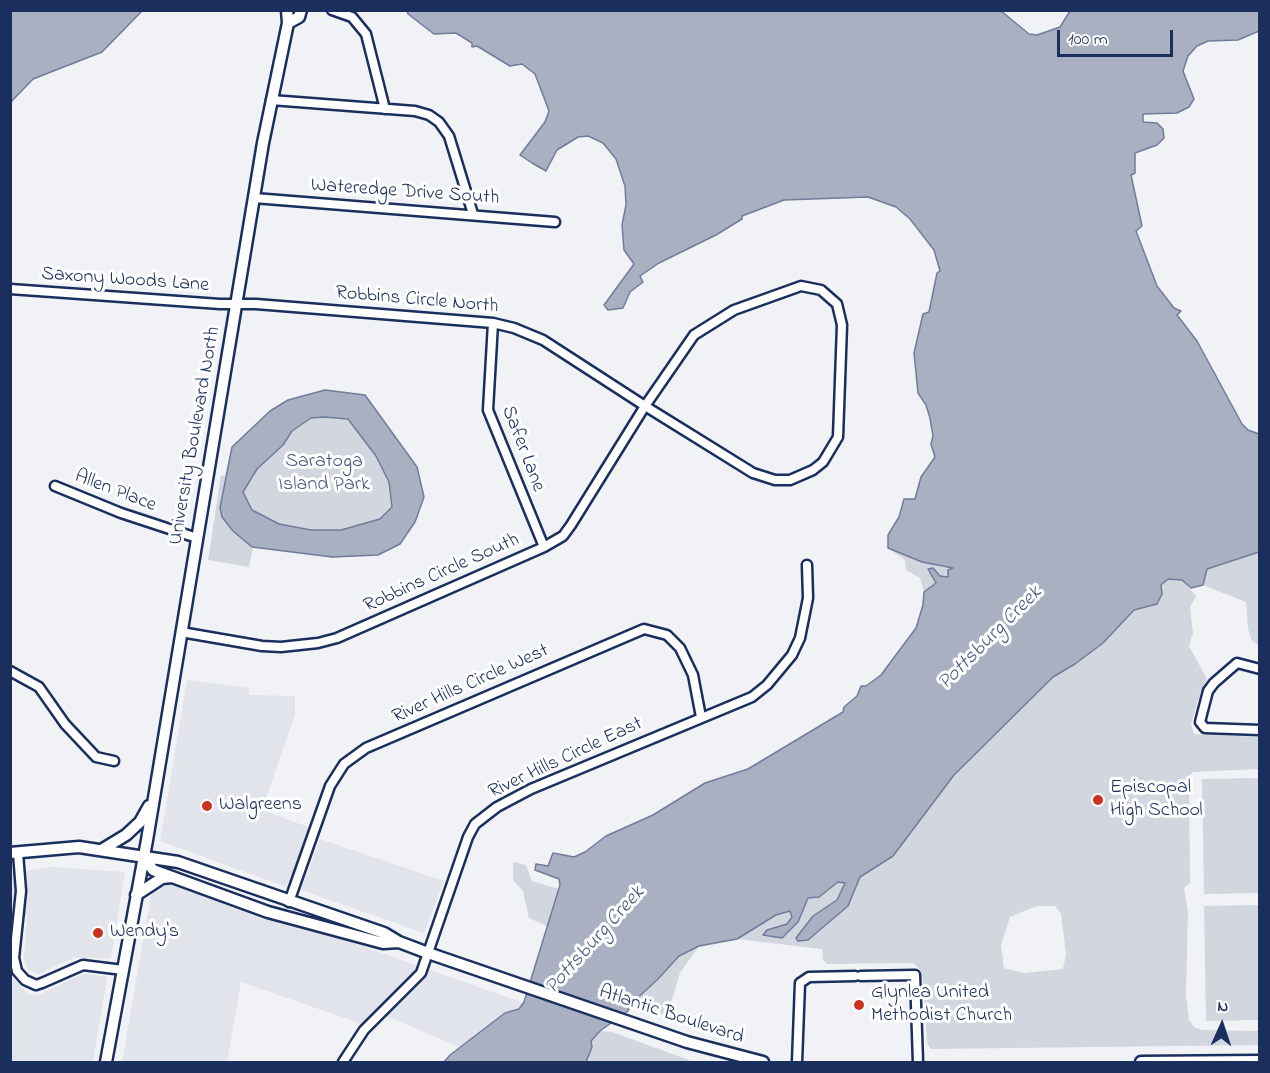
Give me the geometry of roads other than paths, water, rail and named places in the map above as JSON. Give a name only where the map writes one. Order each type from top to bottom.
[{"type":"main road","name":"University Boulevard North","points":[[106,1062],[144,857],[271,100],[288,23],[287,10]]},
{"type":"main road","points":[[288,23],[299,16],[302,10]]},
{"type":"main road","points":[[103,849],[126,835],[140,822],[153,800]]},
{"type":"main road","name":"Atlantic Boulevard","points":[[13,854],[79,847],[178,862],[384,933],[399,942],[428,953],[713,1050],[763,1062]]},
{"type":"main road","name":"Atlantic Boulevard","points":[[144,857],[153,870],[268,912],[343,934],[384,943],[399,942]]},
{"type":"main road","points":[[136,895],[162,878],[172,877]]},
{"type":"main road","points":[[1141,1062],[1260,1061]]},
{"type":"street","points":[[332,10],[352,17],[366,34],[385,109]]},
{"type":"street","points":[[271,100],[423,113],[440,122],[448,136],[473,214]]},
{"type":"street","name":"Wateredge Drive South","points":[[254,198],[555,222]]},
{"type":"street","points":[[811,286],[833,298],[842,314],[839,425],[833,448],[823,462],[803,475],[775,480],[753,473],[645,406],[683,348],[705,326],[734,310],[791,288],[811,286]]},
{"type":"street","name":"Saxony Woods Lane","points":[[10,289],[237,304]]},
{"type":"street","name":"Robbins Circle North","points":[[237,304],[493,323],[514,328],[543,340],[645,406]]},
{"type":"street","name":"Safer Lane","points":[[493,323],[488,410],[544,547]]},
{"type":"street","name":"Robbins Circle South","points":[[181,632],[262,646],[290,647],[318,644],[337,638],[544,547],[562,536],[571,525],[645,406]]},
{"type":"street","name":"Allen Place","points":[[55,486],[121,513],[197,538]]},
{"type":"street","name":"River Hills Circle East","points":[[343,1062],[364,1030],[421,973],[468,837],[475,824],[486,814],[531,789],[752,697],[766,685],[792,655],[800,638],[808,598],[807,565]]},
{"type":"street","name":"River Hills Circle West","points":[[290,902],[330,786],[344,764],[366,748],[644,629],[668,635],[680,648],[693,675],[701,717]]},
{"type":"street","points":[[1260,669],[1237,663],[1214,683],[1208,691],[1200,722],[1205,728],[1260,730]]},
{"type":"street","points":[[10,670],[39,687],[65,724],[96,757],[114,761]]},
{"type":"street","points":[[13,854],[21,891],[14,958],[17,971],[26,980],[36,985],[83,965],[123,970]]},
{"type":"street","points":[[797,1062],[800,983],[809,976],[915,975],[918,1062]]},
{"type":"water","points":[[11,10],[142,11],[102,52],[33,79],[11,102]]},
{"type":"water","name":"Pottsburg Creek","points":[[1000,10],[1029,34],[1037,35],[1060,27],[1070,11],[1259,11],[1259,31],[1238,40],[1208,41],[1197,46],[1188,56],[1183,71],[1194,99],[1189,107],[1177,113],[1143,114],[1143,122],[1157,123],[1163,129],[1164,138],[1157,145],[1135,153],[1135,173],[1131,175],[1142,226],[1136,231],[1157,286],[1174,308],[1181,311],[1177,315],[1197,341],[1242,424],[1248,430],[1259,434],[1259,552],[1207,569],[1203,585],[1191,588],[1182,580],[1168,579],[1161,585],[1162,594],[1157,604],[1134,610],[1103,643],[1053,677],[954,775],[893,856],[860,877],[848,906],[808,940],[798,941],[796,938],[813,916],[837,900],[845,883],[838,882],[819,897],[808,898],[798,922],[782,938],[763,935],[767,930],[787,924],[792,917],[790,911],[776,915],[737,939],[699,946],[679,956],[631,1004],[628,1011],[600,1031],[591,1041],[592,1047],[586,1062],[444,1062],[505,1013],[519,1009],[524,1002],[560,885],[559,879],[535,870],[536,864],[548,866],[553,853],[574,857],[585,852],[606,836],[653,815],[705,783],[748,769],[843,712],[844,707],[857,696],[861,686],[866,686],[881,675],[916,628],[923,605],[924,592],[936,583],[928,569],[933,568],[940,576],[948,577],[948,570],[953,568],[922,562],[888,548],[888,535],[899,517],[904,499],[915,499],[921,477],[935,457],[931,444],[933,436],[930,418],[926,405],[918,393],[914,353],[923,314],[929,312],[937,273],[940,271],[934,250],[910,219],[896,207],[868,197],[784,200],[742,216],[742,219],[716,235],[659,263],[640,276],[643,282],[630,292],[623,308],[608,310],[604,305],[634,264],[624,250],[622,225],[626,205],[625,186],[616,159],[603,143],[588,136],[578,137],[557,150],[546,171],[520,155],[545,122],[549,111],[535,74],[522,64],[510,66],[477,46],[472,47],[472,43],[456,33],[434,34],[407,11]]},
{"type":"water","points":[[325,390],[365,395],[417,467],[424,497],[415,522],[400,544],[378,555],[332,557],[252,547],[233,531],[222,517],[220,508],[232,447],[270,411],[288,400]],"holes":[[[311,418],[348,419],[376,456],[389,482],[392,507],[380,519],[341,530],[311,530],[279,524],[252,510],[243,492],[257,469],[283,445],[292,431]]]},
{"type":"place","name":"Episcopal High School","points":[[1098,800]]},
{"type":"place","name":"Walgreens","points":[[207,806]]},
{"type":"place","name":"Wendy's","points":[[98,933]]},
{"type":"place","name":"Glynlea United Methodist Church","points":[[859,1005]]},
{"type":"park label","name":"Saratoga Island Park","points":[[324,474]]}]
